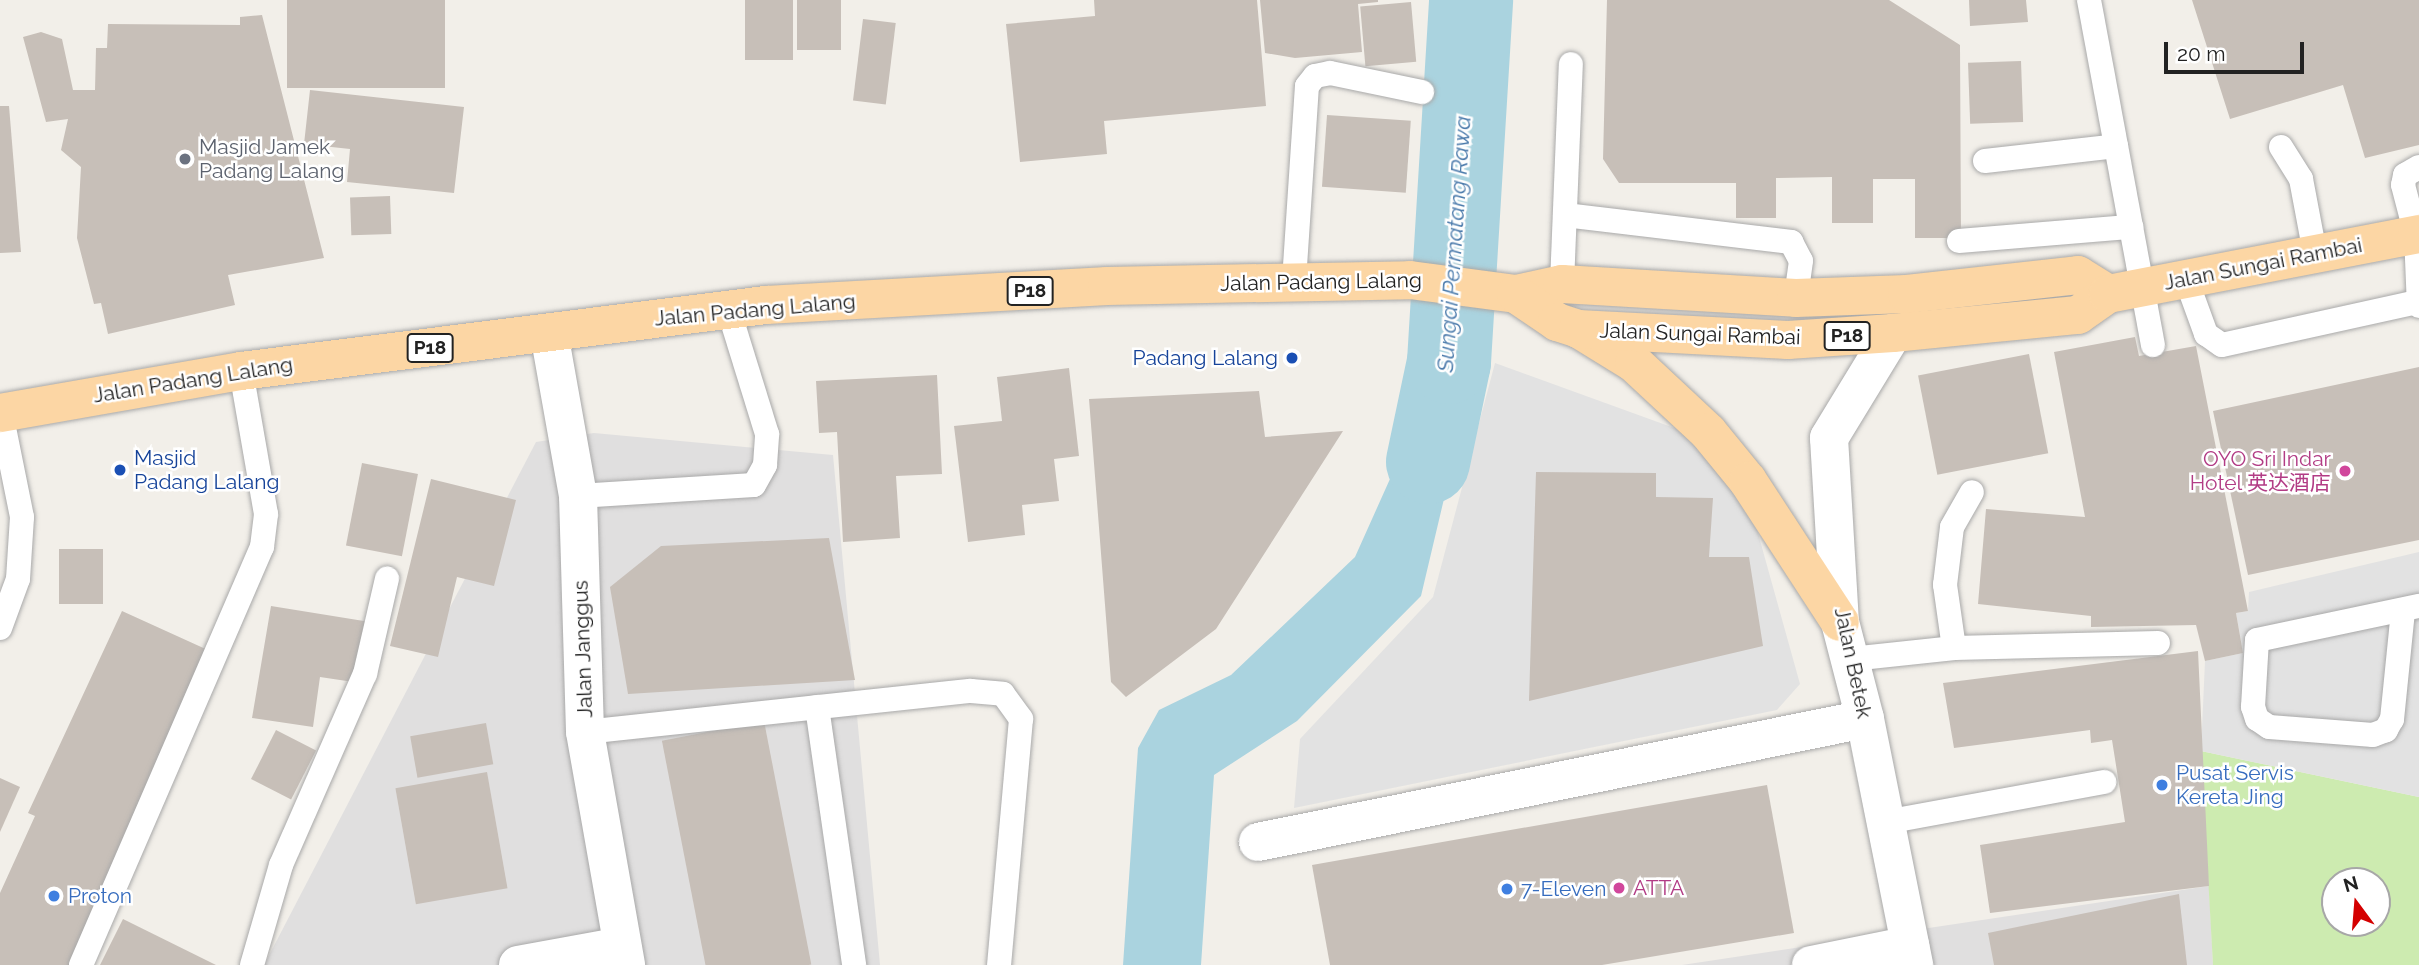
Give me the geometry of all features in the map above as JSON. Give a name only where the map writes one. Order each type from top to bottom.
[{"type":"main road","name":"Jalan Sungai Rambai","points":[[1578,328],[1788,340],[2078,316],[2125,291],[2417,235]]},
{"type":"main road","name":"Jalan Sungai Rambai","points":[[1796,298],[1919,293],[2078,275],[2125,291]]},
{"type":"main road","name":"Jalan Padang Lalang","points":[[1,413],[241,371],[729,310],[1107,286],[1294,281],[1410,280],[1508,292],[1562,284],[1796,298]]},
{"type":"main road","name":"Jalan Padang Lalang","points":[[1508,292],[1557,322],[1578,328]]},
{"type":"main road","points":[[1578,328],[1634,363],[1708,432],[1748,481],[1840,622]]},
{"type":"street","name":"Jalan Janggus","points":[[549,333],[578,496],[585,732],[624,956]]},
{"type":"street","name":"Jalan Betek","points":[[1893,333],[1829,438],[1840,622],[1865,719],[1912,955]]},
{"type":"street","points":[[1258,842],[1865,719]]},
{"type":"street","points":[[1811,965],[1912,955]]},
{"type":"street","points":[[518,965],[624,956]]},
{"type":"lane","points":[[2089,0],[2131,227],[2125,291],[2154,345]]},
{"type":"lane","points":[[1562,284],[1571,64]]},
{"type":"lane","points":[[1294,281],[1307,86],[1315,76],[1330,73],[1422,92]]},
{"type":"lane","points":[[1985,161],[2116,146]]},
{"type":"lane","points":[[2281,146],[2301,179],[2315,253]]},
{"type":"lane","points":[[2186,279],[2206,334],[2222,345],[2418,304],[2417,235],[2403,185],[2405,175],[2419,167]]},
{"type":"lane","points":[[1565,215],[1791,242],[1801,261],[1796,298]]},
{"type":"lane","points":[[1959,241],[2131,227]]},
{"type":"lane","points":[[578,496],[754,485],[765,465],[767,434],[729,310]]},
{"type":"lane","points":[[81,965],[262,547],[266,514],[241,371]]},
{"type":"lane","points":[[0,628],[19,579],[22,517],[1,413]]},
{"type":"lane","points":[[1954,648],[1945,585],[1952,527],[1972,492]]},
{"type":"lane","points":[[252,965],[281,865],[366,674],[387,579]]},
{"type":"lane","points":[[2411,608],[2392,719],[2386,730],[2373,735],[2269,727],[2257,719],[2253,707],[2257,640],[2411,608]]},
{"type":"lane","points":[[1851,659],[1954,648],[2158,643]]},
{"type":"lane","points":[[585,732],[971,691],[1003,694],[1021,719],[999,965]]},
{"type":"lane","points":[[817,707],[855,965]]},
{"type":"lane","points":[[1886,822],[2104,782]]},
{"type":"shaded area","points":[[1495,363],[1688,433],[1751,508],[1800,684],[1777,710],[1294,808],[1300,739],[1433,597]]},
{"type":"shaded area","points":[[594,433],[833,455],[880,965],[264,965],[536,442]]},
{"type":"shaded area","points":[[2419,552],[2419,797],[2201,751],[2205,661],[2243,653],[2236,613],[2248,611],[2249,592]]},
{"type":"shaded area","points":[[2209,886],[2213,965],[1682,965]]},
{"type":"green space","points":[[2201,751],[2419,797],[2419,965],[2213,965]]},
{"type":"water","points":[[1413,344],[1479,351],[1421,596],[1297,721],[1214,775],[1201,965],[1123,965],[1138,748],[1159,710],[1231,675],[1355,557],[1407,441],[1415,393]]},
{"type":"building","points":[[287,0],[445,0],[445,88],[287,88]]},
{"type":"building","points":[[745,0],[793,0],[793,60],[745,60]]},
{"type":"building","points":[[797,0],[841,0],[841,50],[797,50]]},
{"type":"building","points":[[1094,0],[1257,0],[1266,106],[1104,121],[1107,154],[1020,162],[1006,24],[1095,16]]},
{"type":"building","points":[[1260,0],[1378,2],[1358,4],[1362,52],[1295,58],[1265,53]]},
{"type":"building","points":[[1607,0],[1889,0],[1960,45],[1961,238],[1915,238],[1915,179],[1873,179],[1873,223],[1832,223],[1832,177],[1776,178],[1776,218],[1736,218],[1736,183],[1619,183],[1603,159]]},
{"type":"building","points":[[1969,0],[2026,0],[2028,22],[1970,26]]},
{"type":"building","points":[[2192,0],[2419,0],[2419,145],[2365,158],[2343,85],[2230,119]]},
{"type":"building","points":[[1411,2],[1416,62],[1365,66],[1360,6]]},
{"type":"building","name":"Masjid Jamek Padang Lalang","points":[[262,15],[324,258],[228,275],[235,305],[108,334],[101,303],[94,304],[77,238],[81,167],[61,150],[68,119],[46,122],[23,37],[41,32],[62,39],[73,90],[95,90],[96,48],[107,48],[108,24],[240,25],[240,17]]},
{"type":"building","points":[[863,19],[896,23],[886,104],[853,100]]},
{"type":"building","points":[[2021,61],[2023,122],[1970,124],[1968,63]]},
{"type":"building","points":[[310,90],[464,107],[454,193],[347,182],[350,149],[304,144]]},
{"type":"building","points":[[0,106],[9,106],[21,252],[0,253]]},
{"type":"building","points":[[1327,115],[1411,121],[1406,193],[1322,187]]},
{"type":"building","points":[[390,196],[391,234],[351,235],[350,197]]},
{"type":"building","points":[[2135,337],[2139,356],[2196,346],[2248,611],[2236,613],[2243,653],[2205,661],[2196,625],[2091,627],[2091,616],[1978,604],[1986,509],[2085,517],[2054,352]]},
{"type":"building","points":[[2029,354],[2048,453],[1937,475],[1918,376]]},
{"type":"building","name":"OYO Sri Indar Hotel 英达酒店","points":[[2419,367],[2419,540],[2248,575],[2213,411]]},
{"type":"building","points":[[1069,368],[1079,456],[1054,459],[1059,501],[1022,505],[1025,535],[968,542],[954,426],[1002,421],[997,377]]},
{"type":"building","points":[[937,375],[942,474],[896,476],[900,538],[843,542],[837,432],[819,433],[816,381]]},
{"type":"building","points":[[1259,391],[1265,437],[1343,431],[1216,629],[1126,697],[1111,682],[1089,399]]},
{"type":"building","points":[[362,463],[418,474],[402,556],[346,545]]},
{"type":"building","points":[[1536,472],[1656,473],[1656,497],[1713,498],[1709,557],[1749,557],[1763,646],[1529,701]]},
{"type":"building","points":[[431,479],[516,500],[494,586],[457,577],[438,657],[390,646]]},
{"type":"building","points":[[829,538],[855,680],[628,694],[610,587],[661,546]]},
{"type":"building","points":[[59,549],[103,549],[103,604],[59,604]]},
{"type":"building","points":[[271,606],[370,622],[360,683],[320,677],[313,727],[252,718]]},
{"type":"building","points":[[122,611],[210,651],[70,965],[0,965],[0,893],[35,816],[28,813]]},
{"type":"building","name":"Pusat Servis Kereta Jing","points":[[2198,651],[2209,886],[1990,913],[1980,845],[2125,822],[2112,740],[2091,743],[2090,730],[1954,748],[1943,683]]},
{"type":"building","points":[[764,721],[811,964],[705,965],[662,741]]},
{"type":"building","points":[[486,723],[493,764],[417,778],[410,736]]},
{"type":"building","points":[[276,730],[316,750],[291,799],[251,779]]},
{"type":"building","points":[[487,772],[507,888],[416,904],[395,788]]},
{"type":"building","points":[[0,778],[20,787],[0,832]]},
{"type":"building","name":"ATTA","points":[[1767,785],[1794,933],[1602,965],[1330,965],[1312,865]]},
{"type":"building","points":[[2179,894],[2187,965],[1994,965],[1988,933]]},
{"type":"building","points":[[123,919],[216,965],[100,965]]},
{"type":"waterway","name":"Sungai Permatang Rawa","points":[[1428,462],[1449,362],[1471,0]]},
{"type":"place","name":"Masjid Jamek Padang Lalang","points":[[185,159]]},
{"type":"place","name":"Padang Lalang","points":[[1292,358]]},
{"type":"place","name":"Masjid Padang Lalang","points":[[120,470]]},
{"type":"place","name":"OYO Sri Indar Hotel 英达酒店","points":[[2345,471]]},
{"type":"place","name":"Pusat Servis Kereta Jing","points":[[2162,785]]},
{"type":"place","name":"ATTA","points":[[1619,888]]},
{"type":"place","name":"7-Eleven","points":[[1507,889]]},
{"type":"place","name":"Proton","points":[[54,896]]}]
